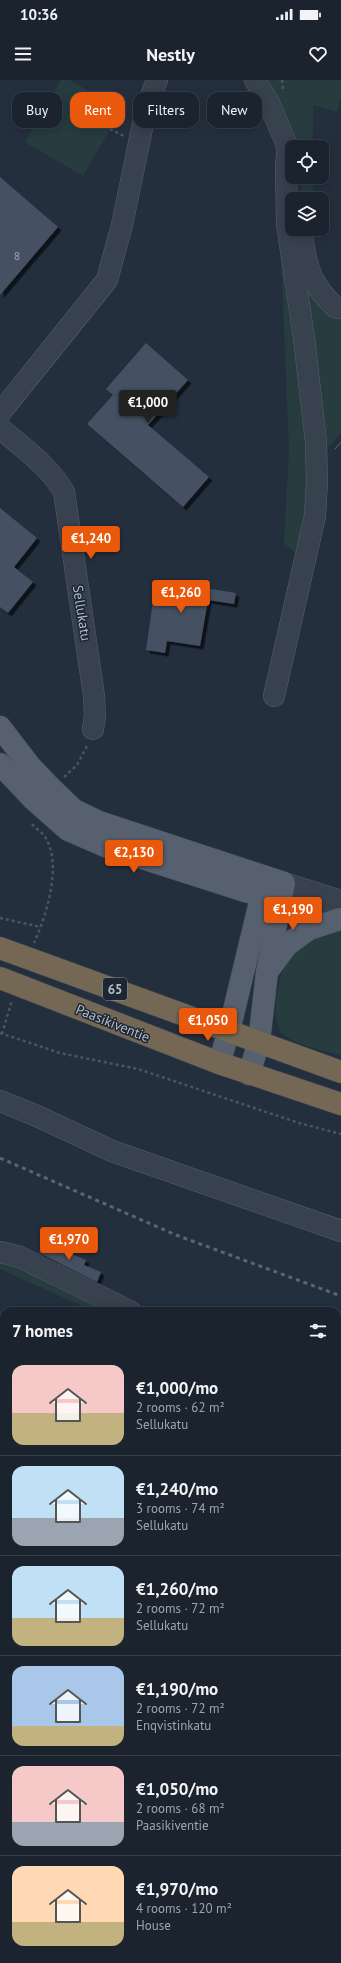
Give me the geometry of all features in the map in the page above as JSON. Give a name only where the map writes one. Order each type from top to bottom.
[{"type":"highway","name":"65","points":[[0,948],[341,1072]]},
{"type":"highway","name":"Paasikiventie","points":[[0,978],[219,1063],[341,1104]]},
{"type":"main road","points":[[0,727],[30,766],[74,810],[99,822],[273,889]]},
{"type":"main road","points":[[0,764],[34,800],[68,830],[105,846],[211,881],[273,889]]},
{"type":"main road","points":[[249,1074],[259,1042],[267,972],[273,889]]},
{"type":"main road","points":[[219,1063],[273,889]]},
{"type":"main road","points":[[267,972],[287,945],[309,929],[341,913]]},
{"type":"street","points":[[0,413],[107,280],[122,225],[146,109],[157,80]]},
{"type":"street","points":[[255,80],[268,102],[285,141]]},
{"type":"street","points":[[274,696],[315,516],[317,482],[316,442],[306,354],[287,224],[286,184]]},
{"type":"street","points":[[303,236],[305,257],[313,280],[322,295],[336,308],[341,308]]},
{"type":"street","name":"Sellukatu","points":[[0,428],[46,467],[64,492],[94,696],[96,716],[93,729]]},
{"type":"street","points":[[273,889],[341,913]]},
{"type":"street","points":[[0,1101],[37,1116],[112,1151],[341,1231]]},
{"type":"street","points":[[0,1252],[20,1257],[122,1307]]},
{"type":"path","points":[[64,777],[77,765],[85,752],[93,729]]},
{"type":"path","points":[[30,820],[45,838],[51,850],[52,876],[50,900],[32,949]]},
{"type":"path","points":[[0,918],[41,927]]},
{"type":"path","points":[[12,998],[1,1034],[60,1053],[138,1069],[299,1123],[341,1134]]},
{"type":"green space","points":[[61,80],[70,80],[90,92],[70,92],[70,128],[111,128],[83,176],[25,142],[33,128],[62,128],[62,92],[54,92]]},
{"type":"green space","points":[[262,80],[341,80],[341,98],[337,112],[313,105],[313,140],[290,140]]},
{"type":"green space","points":[[300,184],[313,184],[314,192],[302,192]]},
{"type":"green space","points":[[281,253],[295,318],[311,502],[300,557],[284,543],[289,450]]},
{"type":"green space","points":[[300,266],[314,298],[324,312],[341,313],[341,433],[328,448],[322,447]]},
{"type":"green space","points":[[341,929],[341,1056],[303,1045],[289,1039],[279,1028],[276,1017],[276,1005],[280,979],[289,956],[294,949],[310,937],[320,932]]},
{"type":"green space","points":[[6,1261],[112,1307],[84,1307],[0,1269],[0,1262]]},
{"type":"building","points":[[0,177],[58,227],[0,295]]},
{"type":"building","points":[[146,343],[188,380],[148,425],[209,477],[183,507],[87,424],[113,395],[106,389]]},
{"type":"building","points":[[0,508],[37,538],[14,567],[33,582],[8,613],[0,607]]},
{"type":"building","points":[[156,580],[236,593],[234,604],[208,600],[200,646],[167,641],[165,653],[146,650]]},
{"type":"building","points":[[44,1242],[86,1260],[84,1265],[101,1272],[97,1282],[39,1253]]},
{"type":"tram line","points":[[335,449],[341,442]]},
{"type":"railway","points":[[0,1158],[176,1235],[341,1296]]}]
